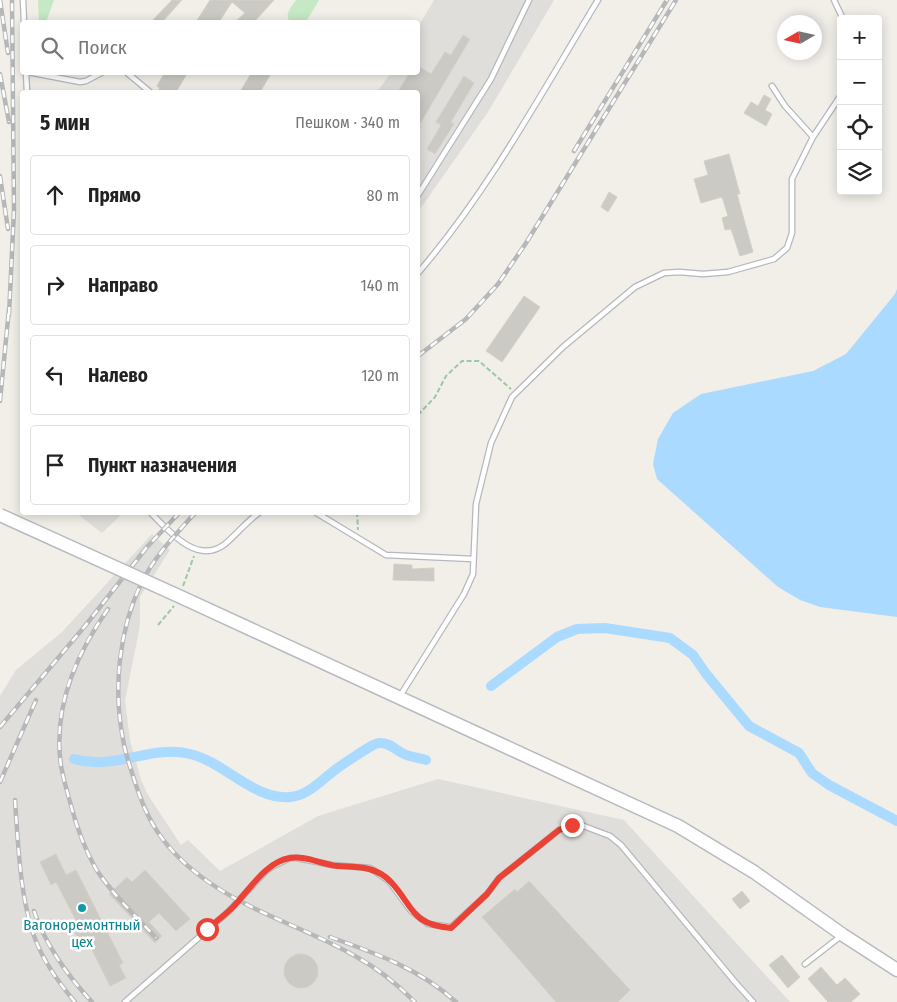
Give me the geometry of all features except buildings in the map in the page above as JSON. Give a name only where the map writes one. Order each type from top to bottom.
[{"type":"street","points":[[0,515],[678,826],[754,872],[843,935],[897,970]]},
{"type":"lane","points":[[23,0],[24,20]]},
{"type":"lane","points":[[420,192],[491,80],[530,0]]},
{"type":"lane","points":[[420,271],[478,193],[598,0]]},
{"type":"lane","points":[[834,0],[841,15]]},
{"type":"lane","points":[[26,90],[27,75]]},
{"type":"lane","points":[[41,75],[75,82],[86,81],[97,75]]},
{"type":"lane","points":[[130,75],[148,90]]},
{"type":"lane","points":[[772,86],[785,106],[813,137]]},
{"type":"lane","points":[[400,698],[464,594],[473,574],[476,504],[491,442],[512,397],[563,347],[635,287],[664,274],[679,272],[703,274],[728,272],[774,259],[787,248],[792,234],[792,179],[813,137],[837,101]]},
{"type":"lane","points":[[153,515],[181,542],[205,551],[216,549],[225,544],[257,515]]},
{"type":"lane","points":[[321,515],[386,555],[473,559]]},
{"type":"lane","points":[[125,1002],[228,912],[265,872],[282,860],[298,858],[332,865],[370,868],[389,880],[411,911],[428,924],[451,928],[487,894],[499,878],[559,830],[572,825],[581,825],[610,836],[621,845],[753,1002]]},
{"type":"lane","points":[[806,964],[843,935]]},
{"type":"path","points":[[420,413],[434,397],[446,376],[462,362],[479,361],[516,393]]},
{"type":"path","points":[[357,515],[359,540]]},
{"type":"path","points":[[158,625],[180,597],[194,554]]},
{"type":"shaded area","points":[[434,0],[554,0],[488,112],[420,209],[420,90],[378,90],[390,75],[420,75],[420,24]]},
{"type":"shaded area","points":[[79,515],[121,515],[102,533]]},
{"type":"shaded area","points":[[152,534],[170,550],[140,597],[140,625],[125,701],[130,740],[141,780],[148,795],[181,845],[188,840],[220,871],[318,816],[438,779],[624,820],[790,1002],[0,1002],[0,696],[16,670],[62,632]]},
{"type":"green space","points":[[38,0],[54,0],[47,20],[39,20]]},
{"type":"green space","points":[[296,0],[319,0],[307,20],[289,20],[289,11]]},
{"type":"water","points":[[897,289],[897,617],[820,607],[800,600],[778,587],[657,479],[653,464],[658,439],[673,413],[701,394],[813,371],[846,354],[895,294]]},
{"type":"waterway","points":[[491,686],[557,637],[577,629],[605,628],[670,638],[693,655],[749,726],[799,753],[812,773],[829,785],[897,821]]},
{"type":"waterway","points":[[74,759],[104,762],[161,752],[190,754],[203,758],[264,793],[290,797],[308,791],[345,762],[378,743],[390,745],[404,754],[426,760]]},
{"type":"railway","points":[[0,0],[8,53]]},
{"type":"railway","points":[[9,315],[14,210],[12,0]]},
{"type":"railway","points":[[574,151],[667,0]]},
{"type":"railway","points":[[420,354],[466,319],[498,284],[526,243],[676,0]]},
{"type":"railway","points":[[0,74],[9,122]]},
{"type":"railway","points":[[0,176],[8,229]]},
{"type":"railway","points":[[0,401],[9,309]]},
{"type":"railway","points":[[0,727],[85,626],[147,547],[177,515]]},
{"type":"railway","points":[[193,515],[166,546],[146,574],[134,602],[123,640],[118,680],[120,720],[126,754],[144,807],[164,841],[182,861],[203,878],[245,904],[337,946],[363,961],[387,977],[415,1002]]},
{"type":"railway","points":[[108,609],[87,643],[70,679],[61,717],[59,737],[61,763],[65,785],[78,828],[96,869],[117,896],[156,938]]},
{"type":"railway","points":[[0,782],[36,700]]},
{"type":"railway","points":[[15,800],[23,890],[31,925],[36,941],[48,965],[75,1002]]},
{"type":"railway","points":[[34,911],[58,960],[92,1002]]},
{"type":"railway","points":[[330,937],[380,956],[412,971],[442,990],[456,1002]]},
{"type":"place","name":"Вагоноремонтный цех","points":[[82,908]]},
{"type":"route","points":[[207,929],[228,912],[265,872],[282,860],[290,858],[332,865],[370,868],[389,880],[411,911],[428,924],[451,928],[487,894],[499,878],[559,830],[572,825]]}]
